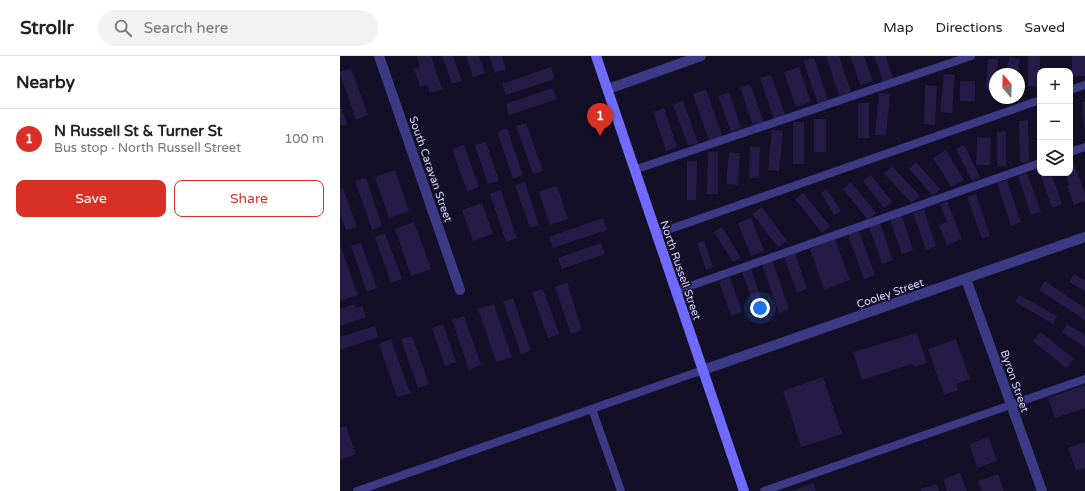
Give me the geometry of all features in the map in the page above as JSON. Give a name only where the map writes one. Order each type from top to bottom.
[{"type":"street","name":"South Caravan Street","points":[[379,56],[460,290]]},
{"type":"street","name":"North Russell Street","points":[[596,56],[744,491]]},
{"type":"street","points":[[608,89],[701,56]]},
{"type":"street","name":"Cooley Street","points":[[703,370],[1085,237]]},
{"type":"street","name":"Byron Street","points":[[966,279],[1010,406],[1042,491]]},
{"type":"lane","points":[[634,170],[971,56]]},
{"type":"lane","points":[[1073,89],[1085,85]]},
{"type":"lane","points":[[656,234],[1037,101]]},
{"type":"lane","points":[[1073,151],[1085,147]]},
{"type":"lane","points":[[676,291],[1037,164]]},
{"type":"lane","points":[[357,491],[703,370]]},
{"type":"lane","points":[[764,491],[1085,379]]},
{"type":"lane","points":[[592,409],[621,491]]},
{"type":"building","points":[[417,56],[431,56],[442,89],[430,93],[427,85],[420,87],[414,69],[420,67]]},
{"type":"building","points":[[442,56],[453,56],[462,81],[452,84]]},
{"type":"building","points":[[466,56],[479,56],[485,73],[473,77]]},
{"type":"building","points":[[489,56],[502,56],[506,69],[495,73]]},
{"type":"building","points":[[826,56],[839,56],[851,92],[839,96]]},
{"type":"building","points":[[850,56],[864,56],[873,81],[860,85]]},
{"type":"building","points":[[874,56],[886,56],[893,78],[883,82]]},
{"type":"building","points":[[1028,56],[1040,56],[1040,68],[1037,68],[1037,86],[1028,86]]},
{"type":"building","points":[[1072,56],[1085,56],[1085,76],[1073,76]]},
{"type":"building","points":[[1009,57],[1020,59],[1019,68],[1007,68]]},
{"type":"building","points":[[814,58],[828,100],[818,104],[803,61]]},
{"type":"building","points":[[988,59],[998,59],[997,68],[989,68],[989,89],[986,89]]},
{"type":"building","points":[[551,67],[555,79],[506,95],[502,84]]},
{"type":"building","points":[[799,67],[811,102],[796,107],[784,72]]},
{"type":"building","points":[[351,68],[368,115],[356,120],[340,74],[340,72]]},
{"type":"building","points":[[944,74],[955,75],[952,113],[940,112]]},
{"type":"building","points":[[771,75],[785,115],[774,119],[760,78]]},
{"type":"building","points":[[960,81],[975,81],[975,101],[960,101]]},
{"type":"building","points":[[750,84],[764,122],[753,126],[740,87]]},
{"type":"building","points":[[925,85],[937,86],[935,125],[924,124]]},
{"type":"building","points":[[553,88],[557,99],[509,115],[506,104]]},
{"type":"building","points":[[706,89],[722,136],[709,141],[693,94]]},
{"type":"building","points":[[729,92],[741,128],[731,132],[718,96]]},
{"type":"building","points":[[879,93],[890,94],[886,136],[875,135]]},
{"type":"building","points":[[683,101],[698,143],[688,146],[673,105]]},
{"type":"building","points":[[1082,102],[1085,102],[1085,128],[1084,128]]},
{"type":"building","points":[[858,103],[869,103],[869,138],[858,138]]},
{"type":"building","points":[[340,104],[347,124],[340,126]]},
{"type":"building","points":[[664,108],[677,147],[666,151],[653,112]]},
{"type":"building","points":[[814,119],[826,119],[826,152],[814,152]]},
{"type":"building","points":[[1028,120],[1029,162],[1020,162],[1019,121]]},
{"type":"building","points":[[793,122],[804,122],[804,164],[793,164]]},
{"type":"building","points":[[526,123],[543,171],[533,174],[516,126]]},
{"type":"building","points":[[507,128],[523,175],[513,179],[497,132]]},
{"type":"building","points":[[772,130],[783,131],[779,171],[768,170]]},
{"type":"building","points":[[1006,131],[1006,166],[997,167],[997,132]]},
{"type":"building","points":[[977,137],[991,138],[990,165],[976,165]]},
{"type":"building","points":[[486,142],[499,181],[488,184],[475,145]]},
{"type":"building","points":[[464,145],[479,187],[467,191],[452,149]]},
{"type":"building","points":[[964,145],[980,177],[972,181],[956,149]]},
{"type":"building","points":[[750,147],[760,147],[759,178],[749,178]]},
{"type":"building","points":[[946,150],[964,180],[951,187],[933,158]]},
{"type":"building","points":[[708,152],[718,152],[718,194],[707,194]]},
{"type":"building","points":[[729,152],[740,153],[738,185],[726,184]]},
{"type":"building","points":[[1073,160],[1085,194],[1085,201],[1074,205],[1067,185],[1069,185],[1066,176],[1073,176]]},
{"type":"building","points":[[687,161],[697,161],[696,200],[687,200]]},
{"type":"building","points":[[916,162],[940,189],[933,196],[909,169]]},
{"type":"building","points":[[892,166],[920,196],[912,203],[884,174]]},
{"type":"building","points":[[395,170],[409,211],[389,218],[375,177]]},
{"type":"building","points":[[1027,173],[1041,212],[1031,215],[1018,176]]},
{"type":"building","points":[[871,175],[892,202],[884,208],[863,181]]},
{"type":"building","points":[[1041,176],[1052,176],[1062,204],[1052,208]]},
{"type":"building","points":[[366,178],[382,226],[372,230],[355,181]]},
{"type":"building","points":[[1007,180],[1021,222],[1011,226],[997,183]]},
{"type":"building","points":[[525,182],[539,225],[530,228],[515,185]]},
{"type":"building","points":[[851,182],[876,213],[868,220],[843,189]]},
{"type":"building","points":[[557,186],[568,219],[550,225],[539,192]]},
{"type":"building","points":[[343,188],[357,227],[346,230],[340,214],[340,189]]},
{"type":"building","points":[[827,189],[841,211],[834,215],[821,193]]},
{"type":"building","points":[[501,190],[517,238],[506,242],[490,194]]},
{"type":"building","points":[[803,193],[830,226],[822,233],[795,199]]},
{"type":"building","points":[[976,194],[990,236],[982,239],[967,197]]},
{"type":"building","points":[[947,201],[962,239],[947,245],[939,225],[947,222],[940,204]]},
{"type":"building","points":[[482,203],[493,234],[473,241],[462,210]]},
{"type":"building","points":[[762,207],[787,241],[778,247],[752,214]]},
{"type":"building","points":[[924,209],[936,246],[926,250],[913,213]]},
{"type":"building","points":[[902,216],[913,250],[902,254],[890,220]]},
{"type":"building","points":[[603,218],[607,230],[553,248],[549,237]]},
{"type":"building","points":[[751,218],[764,251],[751,256],[738,223]]},
{"type":"building","points":[[414,222],[431,269],[411,276],[395,229]]},
{"type":"building","points":[[880,223],[893,260],[882,264],[869,227]]},
{"type":"building","points":[[722,227],[741,258],[733,262],[714,232]]},
{"type":"building","points":[[859,231],[875,275],[864,279],[848,235]]},
{"type":"building","points":[[385,233],[402,279],[391,283],[375,237]]},
{"type":"building","points":[[835,239],[850,280],[824,290],[810,249]]},
{"type":"building","points":[[704,241],[713,267],[706,270],[697,243]]},
{"type":"building","points":[[361,243],[377,288],[367,292],[351,246]]},
{"type":"building","points":[[601,243],[605,254],[562,269],[558,258]]},
{"type":"building","points":[[340,244],[358,295],[340,301]]},
{"type":"building","points":[[795,253],[807,289],[797,293],[784,257]]},
{"type":"building","points":[[772,259],[789,309],[779,313],[761,262]]},
{"type":"building","points":[[751,268],[764,307],[755,310],[742,271]]},
{"type":"building","points":[[1074,274],[1085,280],[1085,291],[1069,282]]},
{"type":"building","points":[[730,277],[742,312],[731,316],[719,281]]},
{"type":"building","points":[[1045,281],[1085,308],[1085,320],[1039,290]]},
{"type":"building","points":[[567,282],[582,330],[571,334],[555,287]]},
{"type":"building","points":[[543,289],[559,334],[548,338],[532,292]]},
{"type":"building","points":[[1019,295],[1057,316],[1053,324],[1015,302]]},
{"type":"building","points":[[513,298],[531,351],[521,354],[503,301]]},
{"type":"building","points":[[355,304],[356,308],[362,306],[366,317],[340,326],[340,309]]},
{"type":"building","points":[[494,304],[512,357],[496,362],[478,309]]},
{"type":"building","points":[[464,316],[481,365],[469,370],[452,320]]},
{"type":"building","points":[[443,324],[456,362],[445,366],[432,328]]},
{"type":"building","points":[[1067,324],[1085,335],[1085,347],[1062,332]]},
{"type":"building","points":[[375,326],[378,337],[340,350],[340,337]]},
{"type":"building","points":[[1041,332],[1074,359],[1066,368],[1033,341]]},
{"type":"building","points":[[917,333],[927,363],[914,367],[912,364],[862,380],[853,352]]},
{"type":"building","points":[[412,336],[429,384],[418,388],[401,339]]},
{"type":"building","points":[[391,339],[410,393],[397,397],[379,344]]},
{"type":"building","points":[[956,339],[970,379],[956,384],[958,390],[944,395],[928,349]]},
{"type":"building","points":[[823,377],[842,434],[801,447],[783,391]]},
{"type":"building","points":[[1085,385],[1085,408],[1055,418],[1048,398]]},
{"type":"building","points":[[346,426],[356,454],[340,460],[340,428]]},
{"type":"building","points":[[989,437],[997,461],[977,468],[969,444]]},
{"type":"building","points":[[1085,442],[1085,468],[1076,471],[1068,448]]},
{"type":"building","points":[[960,473],[967,491],[947,491],[943,479]]},
{"type":"building","points":[[998,474],[1004,491],[982,491],[978,481]]},
{"type":"building","points":[[813,483],[816,491],[792,491]]},
{"type":"building","points":[[937,484],[939,491],[921,491],[920,489]]},
{"type":"place","name":"N Russell St & Turner St","points":[[600,136]]}]
